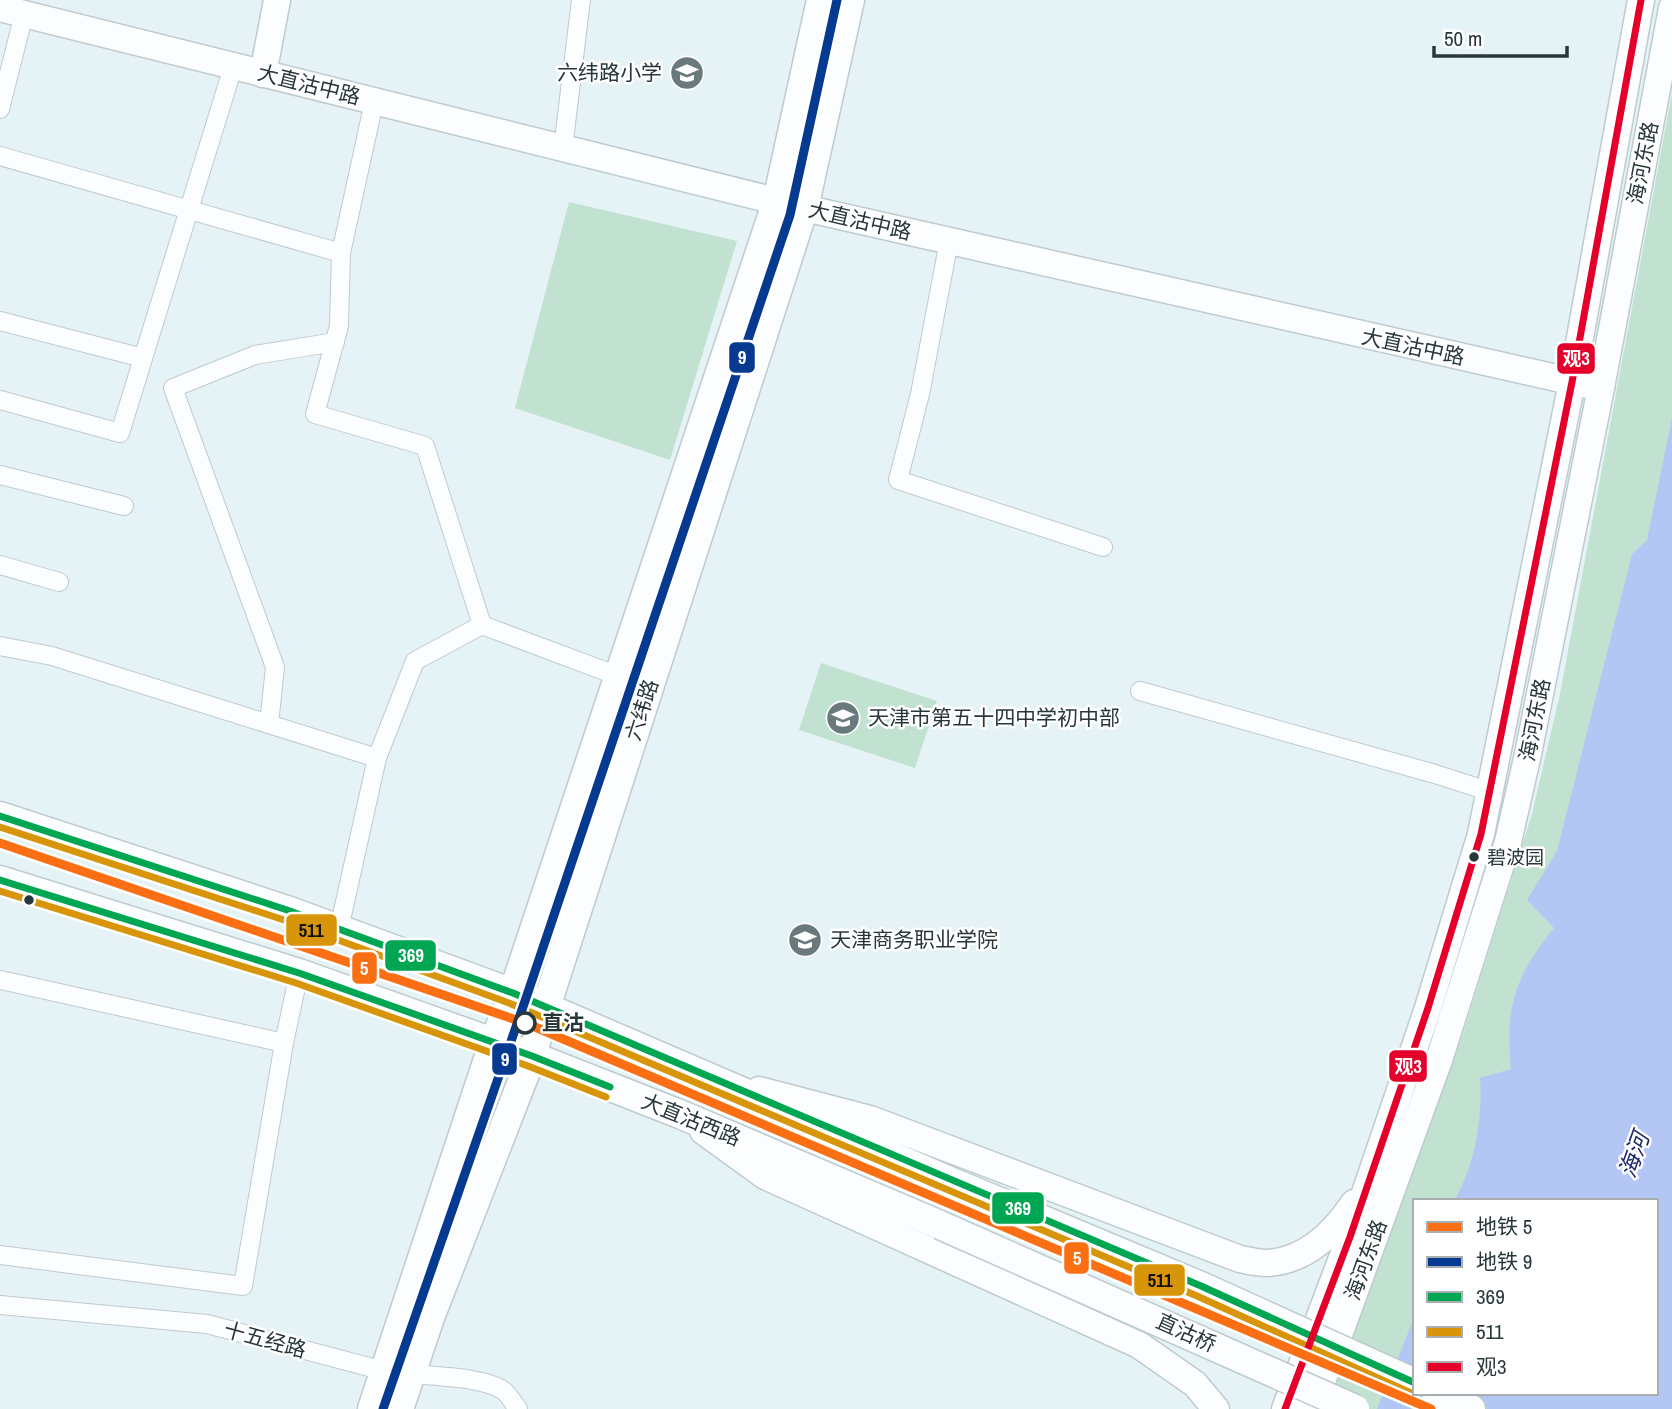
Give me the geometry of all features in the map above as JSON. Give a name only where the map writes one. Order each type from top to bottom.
[{"type":"main road","points":[[262,74],[277,0]]},
{"type":"main road","name":"六纬路","points":[[399,1409],[397,1374],[493,1044],[513,993],[618,676],[788,210],[821,0]]},
{"type":"main road","name":"六纬路","points":[[372,1409],[397,1374],[431,1315],[532,1056],[850,0]]},
{"type":"main road","name":"海河东路","points":[[1285,1409],[1369,1182],[1428,1009],[1481,834],[1571,390],[1641,0]]},
{"type":"main road","name":"海河东路","points":[[1312,1409],[1439,1060],[1508,842],[1599,396],[1672,8]]},
{"type":"main road","name":"大直沽中路","points":[[11,17],[947,248],[1599,396]]},
{"type":"main road","name":"大直沽中路","points":[[231,72],[262,74],[373,107],[563,148],[788,210]]},
{"type":"main road","points":[[0,816],[339,929],[513,993],[1201,1286],[1413,1382]]},
{"type":"main road","name":"大直沽西路","points":[[0,880],[299,973],[532,1056],[682,1115],[940,1225]]},
{"type":"main road","points":[[718,1082],[870,1119],[1240,1259],[1266,1263],[1308,1251],[1341,1223],[1369,1182]]},
{"type":"main road","points":[[682,1115],[765,1176],[1139,1345],[1195,1384],[1216,1409]]},
{"type":"main road","name":"直沽桥","points":[[940,1225],[1355,1409]]},
{"type":"main road","points":[[1440,1395],[1471,1409]]},
{"type":"street","points":[[563,148],[581,0]]},
{"type":"street","points":[[0,109],[11,17]]},
{"type":"street","points":[[0,400],[120,433],[231,72]]},
{"type":"street","points":[[373,107],[341,253],[339,326],[315,414],[425,446],[482,625]]},
{"type":"street","points":[[0,156],[341,253]]},
{"type":"street","points":[[947,248],[920,394],[898,480],[1102,547]]},
{"type":"street","points":[[0,321],[143,358]]},
{"type":"street","points":[[269,724],[275,667],[173,388],[256,355],[335,342]]},
{"type":"street","points":[[0,474],[124,506]]},
{"type":"street","points":[[0,565],[59,582]]},
{"type":"street","points":[[339,929],[377,758],[415,661],[482,625],[618,676]]},
{"type":"street","points":[[0,646],[52,656],[377,758]]},
{"type":"street","points":[[1140,691],[1491,792]]},
{"type":"street","points":[[0,1255],[243,1286],[284,1043],[299,973]]},
{"type":"street","points":[[0,982],[284,1043]]},
{"type":"street","name":"十五经路","points":[[0,1306],[207,1324],[397,1374],[479,1380],[505,1392],[518,1409]]},
{"type":"green space","points":[[1672,93],[1672,1409],[1327,1409],[1465,1027],[1532,814],[1560,694]]},
{"type":"green space","points":[[569,202],[737,241],[670,460],[515,408]]},
{"type":"green space","points":[[821,663],[937,701],[915,768],[799,730]]},
{"type":"water","name":"海河","points":[[1672,418],[1672,1409],[1377,1409],[1413,1321],[1413,1395],[1658,1395],[1658,1199],[1455,1199],[1476,1141],[1480,1078],[1511,1069],[1510,1027],[1516,993],[1530,962],[1554,928],[1527,900],[1557,851],[1632,554],[1647,540]]},
{"type":"metro line","name":"9","points":[[383,1409],[525,1001],[790,215],[837,0]]},
{"type":"metro line","name":"5","points":[[0,843],[528,1024],[1431,1409]]},
{"type":"transit line","name":"观3","points":[[1285,1409],[1350,1237],[1428,1008],[1481,834],[1572,382],[1641,0]]},
{"type":"transit line","name":"369","points":[[0,816],[287,910],[513,993],[1201,1286],[1413,1382]]},
{"type":"transit line","name":"511","points":[[0,827],[284,920],[509,1003],[1197,1296],[1411,1393]]},
{"type":"transit line","name":"369","points":[[0,880],[299,973],[532,1056],[610,1087]]},
{"type":"transit line","name":"511","points":[[0,891],[296,983],[528,1066],[606,1097]]},
{"type":"place","name":"六纬路小学","points":[[687,73]]},
{"type":"place","name":"天津市第五十四中学初中部","points":[[843,718]]},
{"type":"place","name":"碧波园","points":[[1474,857]]},
{"type":"place","name":"天津商务职业学院","points":[[805,940]]},
{"type":"place","name":"直沽","points":[[525,1023]]}]
